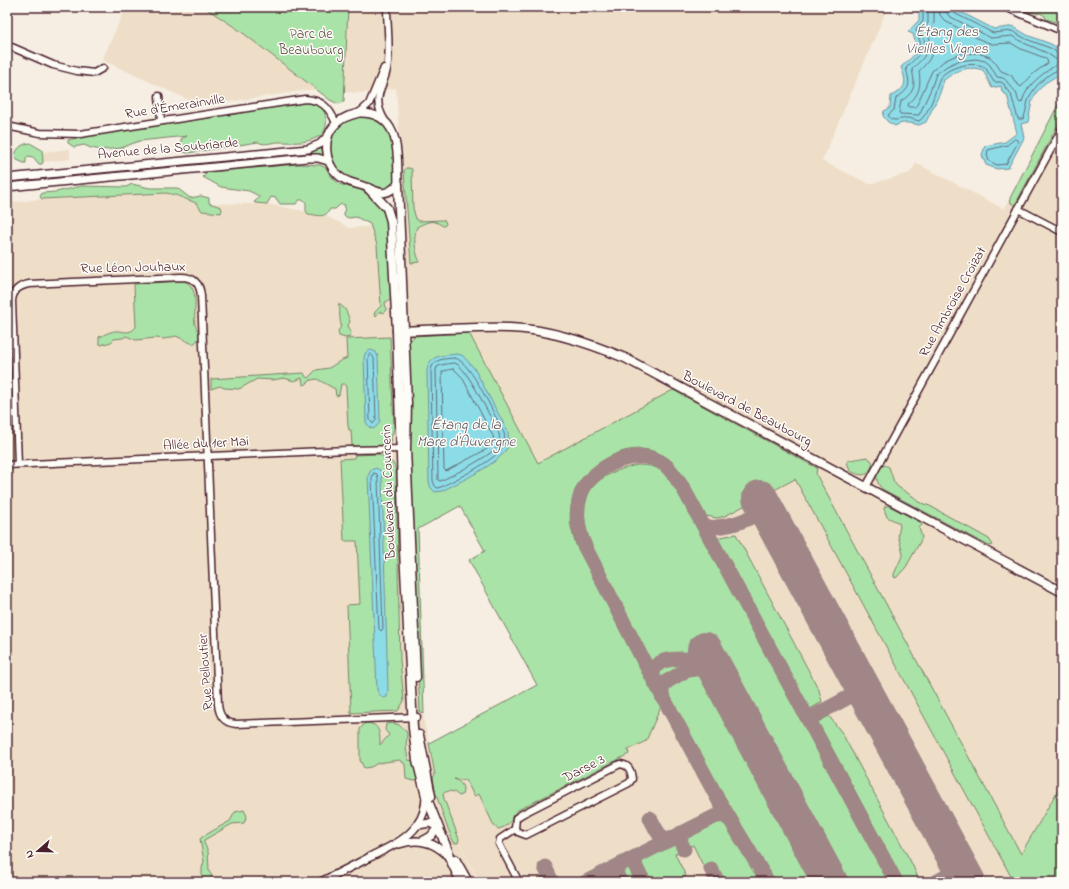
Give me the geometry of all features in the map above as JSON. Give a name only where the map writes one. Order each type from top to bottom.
[{"type":"main road","name":"Boulevard du Courcerin","points":[[398,184],[403,449],[415,717],[431,797],[428,799],[448,854],[461,882]]},
{"type":"main road","name":"Boulevard du Courcerin","points":[[368,188],[384,204],[390,217],[401,331]]},
{"type":"main road","name":"Boulevard de Beaubourg","points":[[401,331],[511,328],[544,332],[576,340],[605,350],[625,358],[1062,592]]},
{"type":"main road","name":"Boulevard du Courcerin","points":[[448,854],[455,858],[468,882]]},
{"type":"street","points":[[386,122],[373,115],[359,114],[346,117],[336,123],[327,137],[326,152],[328,161],[338,176],[347,181],[378,192],[386,193],[391,191],[398,184],[396,143],[394,133],[379,109],[378,98],[386,75],[388,63],[387,7]]},
{"type":"street","points":[[1005,7],[1062,31]]},
{"type":"street","points":[[7,45],[53,65],[77,71],[94,73],[103,68]]},
{"type":"street","points":[[359,114],[367,106],[375,91],[384,69],[388,46]]},
{"type":"street","points":[[159,96],[161,122]]},
{"type":"street","name":"Rue d'Émerainville","points":[[7,126],[40,133],[70,134],[161,122],[305,99],[321,103],[329,110],[336,123]]},
{"type":"street","name":"Rue Ambroise Croizat","points":[[866,487],[1062,129]]},
{"type":"street","name":"Avenue de la Soubriarde","points":[[7,178],[308,149],[320,144],[327,137]]},
{"type":"street","name":"Avenue de la Soubriarde","points":[[7,187],[312,158],[328,161]]},
{"type":"street","points":[[1018,209],[1062,232]]},
{"type":"street","name":"Rue Léon Jouhaux","points":[[15,291],[20,286],[29,284],[181,277],[188,278],[196,282],[199,286],[201,296],[208,456]]},
{"type":"street","points":[[7,289],[15,291],[12,295],[12,301],[18,464]]},
{"type":"street","name":"Allée du 1er Mai","points":[[7,465],[348,450],[403,449]]},
{"type":"street","name":"Rue Pelloutier","points":[[208,456],[218,704],[222,718],[230,724],[242,724],[415,717]]},
{"type":"street","name":"Darse 3","points":[[620,764],[626,765],[630,768],[632,779],[629,783],[526,835],[515,829],[516,818],[522,814],[620,764]]},
{"type":"street","points":[[321,882],[393,845],[409,835],[418,825],[428,799]]},
{"type":"street","points":[[418,825],[427,823],[438,827],[431,836],[422,841]]},
{"type":"street","points":[[515,829],[500,839],[499,844],[519,882]]},
{"type":"street","points":[[393,845],[411,841],[422,841],[439,848],[448,854]]},
{"type":"shaded area","points":[[126,7],[204,7],[239,30],[315,89],[202,106],[102,60]]},
{"type":"shaded area","points":[[348,7],[888,7],[822,161],[870,184],[910,173],[916,163],[1004,209],[1062,97],[1062,783],[1021,855],[1036,882],[479,882],[458,839],[478,882],[7,882],[7,203],[42,199],[166,193],[196,203],[267,204],[324,215],[350,228],[405,223],[396,88],[361,93],[345,92]],"holes":[[[460,506],[485,551],[469,560],[537,685],[429,743],[424,722],[418,529]]]},
{"type":"shaded area","points":[[70,149],[70,159],[43,162],[43,152]]},
{"type":"green space","name":"Parc de Beaubourg","points":[[204,7],[348,7],[344,102],[338,104],[330,100],[239,30]]},
{"type":"green space","points":[[1019,7],[1062,7],[1062,22],[1046,19],[1045,16],[1040,13],[1029,13],[1027,9]]},
{"type":"green space","points":[[1062,97],[1062,117],[1014,205],[1011,203],[1010,198]]},
{"type":"green space","points":[[303,103],[315,104],[321,107],[326,119],[326,127],[322,135],[304,142],[279,142],[266,144],[258,142],[188,153],[183,152],[181,145],[181,139],[187,136],[139,141],[121,148],[101,150],[84,145],[74,147],[68,143],[68,140],[80,137]]},
{"type":"green space","points":[[358,117],[371,118],[381,123],[387,130],[391,139],[395,182],[394,186],[381,192],[341,173],[331,159],[331,138],[336,128],[351,119]]},
{"type":"green space","points":[[30,143],[42,150],[42,164],[39,164],[33,157],[28,156],[26,163],[24,163],[17,160],[15,157],[20,147],[24,144]]},
{"type":"green space","points":[[322,148],[323,156],[319,155],[7,184],[7,181],[312,152]]},
{"type":"green space","points":[[298,164],[320,165],[326,168],[330,175],[339,184],[361,190],[380,204],[387,223],[391,300],[385,302],[386,310],[383,313],[380,311],[376,316],[374,315],[381,306],[377,245],[370,224],[356,217],[349,218],[344,216],[345,205],[341,204],[335,209],[330,209],[323,215],[308,214],[304,200],[299,200],[296,204],[280,204],[276,198],[271,197],[267,204],[255,203],[254,202],[259,198],[259,196],[249,191],[221,187],[203,177],[208,172]]},
{"type":"green space","points":[[406,168],[412,169],[413,208],[416,219],[419,221],[443,220],[446,224],[443,226],[435,222],[430,222],[424,223],[417,227],[415,244],[419,262],[411,263],[404,171]]},
{"type":"green space","points":[[132,184],[150,188],[177,188],[190,198],[201,196],[209,198],[209,203],[221,207],[221,213],[202,211],[196,203],[166,193],[42,199],[40,197],[42,193],[56,192],[82,186],[126,187]]},
{"type":"green space","points":[[183,281],[189,284],[194,293],[195,324],[199,335],[197,341],[193,344],[176,336],[164,339],[156,338],[136,340],[126,336],[123,338],[114,339],[111,342],[101,345],[99,343],[99,337],[108,333],[114,331],[127,332],[136,327],[134,284]]},
{"type":"green space","points":[[338,304],[345,309],[350,322],[348,325],[351,333],[349,337],[345,338],[339,336],[338,331],[341,324],[340,309]]},
{"type":"green space","points":[[469,333],[538,463],[673,390],[817,468],[816,474],[1021,854],[1062,783],[1062,882],[1014,882],[795,479],[725,516],[717,518],[706,516],[687,482],[676,467],[662,455],[643,449],[624,451],[611,456],[599,463],[589,472],[580,482],[574,494],[570,521],[578,549],[662,704],[646,741],[628,750],[629,754],[516,811],[509,823],[498,829],[494,826],[479,794],[474,796],[466,780],[454,779],[462,785],[462,795],[459,796],[452,792],[443,793],[459,839],[458,843],[454,843],[435,791],[433,777],[435,775],[429,743],[537,685],[469,560],[485,551],[460,506],[418,529],[424,714],[420,711],[408,471],[408,344],[414,336]]},
{"type":"green space","points":[[390,337],[394,429],[391,438],[392,441],[383,445],[352,446],[351,430],[349,430],[348,426],[345,384],[341,384],[339,395],[336,396],[335,389],[317,379],[311,380],[305,385],[303,384],[302,378],[294,381],[284,378],[273,380],[257,379],[239,389],[224,388],[220,386],[211,389],[211,379],[304,373],[308,378],[316,370],[329,368],[347,358],[346,339]]},
{"type":"green space","points":[[379,454],[393,463],[396,470],[400,660],[404,701],[398,711],[351,713],[347,605],[360,604],[357,541],[344,541],[340,459],[354,458],[355,455]]},
{"type":"green space","points":[[867,457],[873,463],[867,473],[862,475],[850,471],[847,462],[850,460]]},
{"type":"green space","points":[[637,465],[651,466],[660,470],[677,486],[890,882],[839,882],[711,646],[691,656],[666,657],[649,665],[591,544],[586,528],[584,514],[585,500],[591,489],[596,484],[608,475]]},
{"type":"green space","points":[[884,465],[889,467],[894,482],[898,487],[914,497],[918,502],[930,506],[989,539],[993,545],[989,546],[882,489],[877,480],[877,474]]},
{"type":"green space","points":[[885,506],[889,506],[920,522],[922,525],[919,528],[922,537],[920,542],[906,567],[896,578],[894,577],[894,574],[903,554],[898,535],[900,526],[899,523],[887,517],[884,509]]},
{"type":"green space","points":[[736,534],[819,690],[822,702],[810,709],[716,538]]},
{"type":"green space","points":[[671,662],[687,662],[695,664],[666,678],[659,677],[657,673],[660,667]]},
{"type":"green space","points":[[691,673],[703,674],[713,682],[821,882],[772,882],[719,796],[666,698],[667,688],[669,685],[677,679]]},
{"type":"green space","points":[[829,716],[842,733],[912,864],[920,882],[904,882],[818,722]]},
{"type":"green space","points":[[367,723],[375,725],[377,728],[380,745],[389,735],[385,730],[386,724],[398,724],[403,730],[406,731],[408,760],[415,761],[418,780],[414,781],[406,779],[405,764],[399,760],[378,763],[371,767],[364,768],[360,760],[360,729]]},
{"type":"green space","points":[[244,810],[247,816],[244,823],[232,824],[204,840],[208,851],[209,870],[216,882],[202,882],[202,868],[204,861],[200,839],[230,821],[235,812]]},
{"type":"green space","points":[[721,818],[727,821],[765,882],[720,882],[712,867],[710,869],[716,882],[711,882],[693,845],[687,848],[683,837]]},
{"type":"green space","points":[[675,842],[679,844],[681,848],[681,851],[675,854],[686,876],[675,882],[657,882],[655,878],[652,879],[650,876],[646,878],[637,861]]},
{"type":"green space","points":[[630,865],[639,882],[625,882],[619,870]]},
{"type":"water","name":"Étang des Vieilles Vignes","points":[[919,7],[951,7],[994,29],[1012,26],[1027,35],[1051,44],[1059,49],[1062,56],[1062,68],[1060,74],[1045,83],[1036,93],[1032,101],[1028,122],[1021,124],[1024,138],[1008,168],[997,169],[986,165],[982,155],[985,146],[1005,142],[1017,133],[1007,95],[1002,92],[1001,86],[992,88],[983,70],[972,68],[962,70],[944,80],[940,93],[926,122],[919,125],[904,123],[895,126],[888,122],[883,116],[884,111],[890,108],[891,96],[903,88],[905,81],[901,67],[913,56],[916,50],[913,34],[908,32],[919,20]]},
{"type":"water","points":[[371,350],[376,352],[378,357],[380,421],[373,429],[369,427],[366,422],[364,357],[366,352]]},
{"type":"water","name":"Étang de la Mare d’Auvergne","points":[[456,354],[462,355],[474,368],[508,432],[508,444],[503,454],[488,466],[442,491],[435,492],[431,488],[429,482],[427,370],[434,358]]},
{"type":"water","points":[[376,468],[381,471],[382,478],[388,691],[387,697],[383,698],[377,690],[368,476],[371,470]]},
{"type":"taxiway","points":[[768,882],[719,801],[643,660],[583,543],[578,519],[578,507],[581,494],[586,484],[594,475],[616,462],[629,458],[642,457],[654,459],[667,466],[683,488],[896,882]]},
{"type":"taxiway","points":[[706,528],[738,523],[767,509]]},
{"type":"taxiway","points":[[654,681],[653,671],[657,665],[664,661],[673,659],[710,660]]},
{"type":"taxiway","points":[[662,696],[662,689],[666,682],[685,671],[695,669],[704,669],[715,674],[727,691]]},
{"type":"taxiway","points":[[808,719],[864,689]]},
{"type":"taxiway","points":[[586,882],[714,817],[723,815],[730,820]]},
{"type":"taxiway","points":[[650,818],[660,835],[669,840]]},
{"type":"taxiway","points":[[681,833],[679,838],[684,849]]},
{"type":"taxiway","points":[[638,856],[635,865],[643,880]]},
{"type":"taxiway","points":[[620,865],[617,869],[617,876],[621,882]]},
{"type":"taxiway","points":[[545,867],[552,882]]},
{"type":"taxiway","points":[[936,882],[961,868]]},
{"type":"taxiway","points":[[711,869],[718,882]]},
{"type":"runway","points":[[760,498],[968,882]]},
{"type":"runway","points":[[705,650],[830,882]]}]
